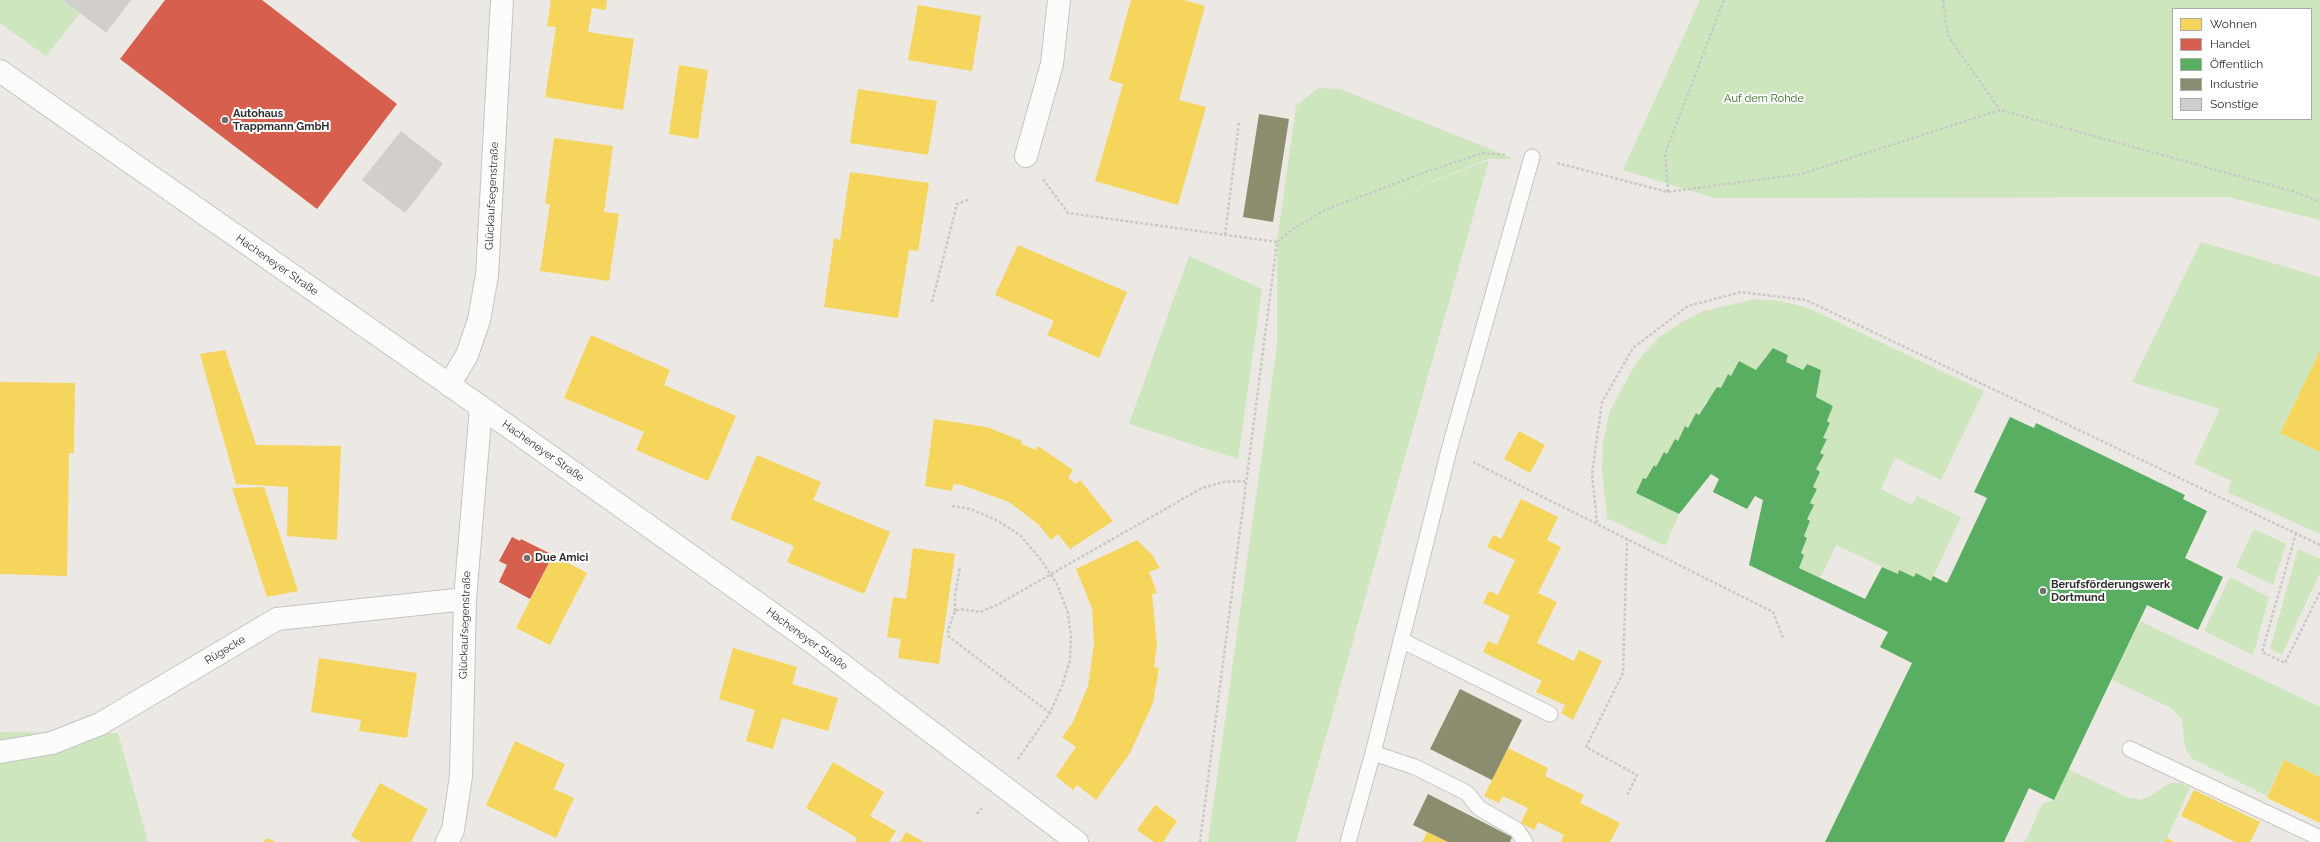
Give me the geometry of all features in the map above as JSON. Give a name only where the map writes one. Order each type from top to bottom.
[{"type":"street","name":"Glückaufsegenstraße","points":[[449,385],[467,355],[479,320],[487,275],[502,0]]},
{"type":"street","points":[[1026,156],[1052,64],[1059,0]]},
{"type":"street","name":"Hacheneyer Straße","points":[[0,71],[481,407],[812,642],[1077,842]]},
{"type":"street","name":"Glückaufsegenstraße","points":[[447,842],[453,830],[461,776],[464,599],[481,407]]},
{"type":"street","name":"Rügecke","points":[[0,752],[52,743],[100,724],[277,619],[464,599]]},
{"type":"lane","points":[[1348,842],[1374,753],[1449,450],[1532,157]]},
{"type":"lane","points":[[1401,640],[1550,714]]},
{"type":"lane","points":[[2130,749],[2320,838]]},
{"type":"lane","points":[[1374,753],[1415,767],[1467,793],[1479,808],[1517,830],[1525,842]]},
{"type":"path","points":[[1668,192],[1665,154],[1724,0]]},
{"type":"path","points":[[1943,0],[1948,36],[2000,110]]},
{"type":"path","points":[[1200,842],[1277,242],[1293,229],[1325,210],[1423,173],[1483,153],[1532,157],[1668,192],[1801,174],[2000,110],[2292,191],[2320,202]]},
{"type":"path","points":[[1225,235],[1239,122]]},
{"type":"path","points":[[1026,156],[1068,213],[1277,242]]},
{"type":"path","points":[[932,302],[957,204],[970,199]]},
{"type":"path","points":[[1597,523],[1592,474],[1602,402],[1633,348],[1688,306],[1741,292],[1806,300],[2320,545]]},
{"type":"path","points":[[1449,450],[1773,612],[1783,638]]},
{"type":"path","points":[[955,611],[961,609],[980,612],[997,605],[1050,573],[1202,488],[1223,482],[1246,481]]},
{"type":"path","points":[[952,506],[971,509],[1020,535],[1057,584],[1068,613],[1071,638],[1070,660],[1062,686],[1050,713],[977,814]]},
{"type":"path","points":[[2296,533],[2262,652],[2285,663],[2320,592]]},
{"type":"path","points":[[1627,538],[1622,673],[1586,747],[1637,775],[1627,796]]},
{"type":"path","points":[[960,568],[955,594],[955,611],[948,630],[949,637],[1050,713]]},
{"type":"green space","points":[[0,0],[62,0],[80,13],[46,56],[0,23]]},
{"type":"green space","name":"Auf dem Rohde","points":[[1700,0],[2320,0],[2320,220],[2228,197],[1714,198],[1623,170]]},
{"type":"green space","points":[[1318,88],[1340,89],[1515,159],[1488,159],[1378,203],[1489,160],[1296,842],[1208,842],[1277,345],[1277,242],[1296,106]]},
{"type":"green space","points":[[2201,242],[2320,277],[2320,351],[2280,433],[2320,452],[2320,534],[2227,492],[2232,481],[2194,464],[2220,409],[2132,382]]},
{"type":"green space","points":[[1189,256],[1262,289],[1238,459],[1129,424]]},
{"type":"green space","points":[[1756,299],[1780,301],[1808,308],[1984,391],[1941,480],[1895,458],[1881,489],[1912,505],[1917,496],[1961,517],[1931,581],[1916,573],[1914,577],[1899,570],[1898,574],[1836,545],[1820,578],[1799,568],[1804,555],[1801,553],[1807,538],[1804,536],[1810,521],[1807,519],[1810,503],[1817,489],[1813,487],[1820,472],[1816,469],[1824,456],[1820,453],[1827,439],[1823,438],[1830,423],[1827,421],[1833,406],[1816,397],[1821,370],[1807,364],[1803,370],[1786,362],[1788,355],[1773,348],[1756,370],[1739,361],[1731,376],[1728,374],[1721,388],[1717,387],[1709,402],[1706,401],[1699,415],[1696,414],[1688,428],[1685,426],[1678,441],[1675,440],[1667,454],[1664,452],[1656,467],[1653,465],[1646,479],[1643,478],[1636,493],[1679,514],[1665,546],[1607,518],[1602,473],[1603,442],[1610,411],[1636,363],[1658,338],[1682,322],[1704,311]]},
{"type":"green space","points":[[2254,529],[2286,544],[2273,585],[2236,567]]},
{"type":"green space","points":[[2298,549],[2320,559],[2320,573],[2282,654],[2270,649]]},
{"type":"green space","points":[[2230,577],[2269,597],[2253,655],[2204,631]]},
{"type":"green space","points":[[2140,621],[2320,707],[2320,777],[2284,760],[2267,796],[2191,758],[2185,748],[2182,720],[2171,708],[2112,680]]},
{"type":"green space","points":[[0,732],[118,733],[148,842],[0,842]]},
{"type":"green space","points":[[2068,769],[2127,797],[2140,800],[2150,796],[2170,783],[2180,783],[2190,788],[2165,842],[2025,842],[2042,804],[2054,800]]},
{"type":"building: Wohnen","points":[[551,0],[607,0],[606,10],[592,8],[588,32],[634,39],[623,110],[545,97],[556,27],[547,26]]},
{"type":"building: Wohnen","points":[[1131,0],[1184,0],[1205,6],[1179,100],[1206,107],[1178,205],[1095,181],[1123,84],[1109,80]]},
{"type":"building: Wohnen","points":[[918,5],[981,16],[972,71],[908,60]]},
{"type":"building: Wohnen","points":[[679,65],[708,70],[698,139],[669,134]]},
{"type":"building: Wohnen","points":[[858,89],[937,101],[928,155],[850,143]]},
{"type":"building: Wohnen","points":[[554,138],[613,146],[604,212],[619,214],[609,281],[540,271],[550,204],[545,204]]},
{"type":"building: Wohnen","points":[[850,172],[929,183],[918,251],[909,250],[898,318],[824,307],[834,238],[840,240]]},
{"type":"building: Wohnen","points":[[1018,245],[1127,292],[1099,358],[1047,335],[1054,321],[995,295]]},
{"type":"building: Wohnen","points":[[591,335],[670,370],[664,385],[736,416],[708,481],[636,450],[644,432],[564,398]]},
{"type":"building: Wohnen","points":[[225,350],[256,445],[341,446],[337,540],[287,536],[288,487],[236,484],[200,354]]},
{"type":"building: Wohnen","points":[[2320,351],[2320,452],[2280,433]]},
{"type":"building: Wohnen","points":[[0,382],[75,383],[74,453],[69,453],[67,576],[0,574]]},
{"type":"building: Wohnen","points":[[934,419],[987,427],[1022,441],[1021,444],[1036,450],[1038,446],[1073,470],[1068,478],[1076,484],[1080,480],[1113,521],[1070,549],[1058,534],[1051,540],[1039,525],[1009,502],[962,485],[953,484],[952,491],[925,486]]},
{"type":"building: Wohnen","points":[[1519,431],[1545,445],[1530,473],[1504,459]]},
{"type":"building: Wohnen","points":[[757,455],[821,482],[813,500],[890,532],[864,594],[787,562],[794,546],[730,519]]},
{"type":"building: Wohnen","points":[[264,487],[298,591],[267,597],[232,488]]},
{"type":"building: Wohnen","points":[[1521,499],[1558,517],[1547,540],[1561,547],[1538,593],[1557,602],[1537,643],[1574,661],[1579,650],[1602,661],[1573,720],[1561,713],[1565,705],[1536,692],[1542,681],[1483,652],[1488,641],[1497,645],[1510,616],[1483,603],[1489,591],[1498,595],[1515,560],[1487,547],[1493,535],[1501,539]]},
{"type":"building: Wohnen","points":[[1137,540],[1152,555],[1160,568],[1149,572],[1157,593],[1152,594],[1157,645],[1154,667],[1159,668],[1153,703],[1130,753],[1096,800],[1077,785],[1073,790],[1056,776],[1076,747],[1062,737],[1073,722],[1088,686],[1094,644],[1092,608],[1076,569]]},
{"type":"building: Wohnen","points":[[913,548],[955,554],[939,664],[898,658],[901,639],[887,637],[893,597],[906,599]]},
{"type":"building: Wohnen","points":[[553,555],[587,573],[550,645],[516,628]]},
{"type":"building: Wohnen","points":[[733,648],[797,667],[792,684],[838,698],[828,731],[782,718],[773,749],[746,741],[755,710],[719,699]]},
{"type":"building: Wohnen","points":[[319,658],[417,673],[407,738],[359,731],[361,720],[311,712]]},
{"type":"building: Wohnen","points":[[515,741],[565,764],[554,789],[574,798],[556,838],[486,805]]},
{"type":"building: Wohnen","points":[[1508,748],[1548,768],[1545,776],[1584,795],[1580,803],[1620,823],[1610,842],[1561,842],[1564,835],[1538,822],[1534,830],[1521,823],[1528,808],[1503,796],[1499,803],[1484,796]]},
{"type":"building: Wohnen","points":[[2284,760],[2320,777],[2320,823],[2267,798]]},
{"type":"building: Wohnen","points":[[833,762],[884,792],[870,816],[896,831],[889,842],[855,842],[857,838],[806,808]]},
{"type":"building: Wohnen","points":[[380,783],[428,809],[411,842],[361,842],[351,836]]},
{"type":"building: Wohnen","points":[[2194,790],[2260,822],[2250,842],[2235,842],[2181,816]]},
{"type":"building: Wohnen","points":[[1155,805],[1177,821],[1163,842],[1154,842],[1137,830]]},
{"type":"building: Wohnen","points":[[906,832],[924,842],[900,842]]},
{"type":"building: Wohnen","points":[[1427,832],[1448,842],[1422,842]]},
{"type":"building: Wohnen","points":[[266,838],[276,842],[264,842]]},
{"type":"building: Wohnen","points":[[2167,838],[2174,842],[2165,842]]},
{"type":"building: Handel","points":[[165,0],[262,0],[397,104],[317,209],[120,59]]},
{"type":"building: Handel","points":[[512,537],[520,541],[521,539],[553,555],[530,599],[499,582],[507,565],[499,561]]},
{"type":"building: Öffentlich","name":"Berufsförderungswerk Dortmund","points":[[1773,348],[1788,355],[1786,362],[1803,370],[1807,364],[1821,370],[1816,397],[1833,406],[1827,421],[1830,423],[1823,438],[1827,439],[1820,453],[1824,455],[1816,469],[1820,472],[1813,487],[1817,489],[1810,503],[1814,505],[1807,519],[1810,521],[1804,536],[1807,538],[1801,553],[1804,555],[1799,568],[1865,599],[1882,567],[1898,574],[1899,570],[1914,577],[1916,573],[1931,581],[1933,576],[1947,583],[1987,498],[1974,492],[2010,417],[2034,428],[2036,423],[2185,495],[2183,499],[2207,511],[2185,558],[2223,577],[2198,630],[2147,605],[2054,800],[2029,788],[2004,842],[1825,842],[1912,663],[1880,647],[1888,632],[1749,565],[1763,500],[1755,496],[1747,509],[1713,492],[1719,479],[1711,474],[1679,514],[1636,493],[1643,478],[1646,479],[1654,465],[1656,467],[1664,452],[1667,454],[1675,439],[1678,441],[1685,426],[1688,428],[1696,413],[1699,415],[1717,387],[1721,388],[1728,374],[1731,376],[1739,361],[1756,370]]},
{"type":"building: Industrie","points":[[1259,114],[1289,119],[1273,222],[1243,217]]},
{"type":"building: Industrie","points":[[1460,689],[1522,720],[1492,780],[1430,749]]},
{"type":"building: Industrie","points":[[1428,794],[1512,837],[1510,842],[1448,842],[1413,825]]},
{"type":"building: Sonstige","points":[[63,0],[131,0],[106,33]]},
{"type":"building: Sonstige","points":[[401,131],[443,164],[405,213],[362,180]]},
{"type":"place","name":"Autohaus Trappmann GmbH","points":[[225,120]]},
{"type":"place","name":"Due Amici","points":[[527,558]]},
{"type":"place","name":"Berufsförderungswerk Dortmund","points":[[2043,591]]}]
